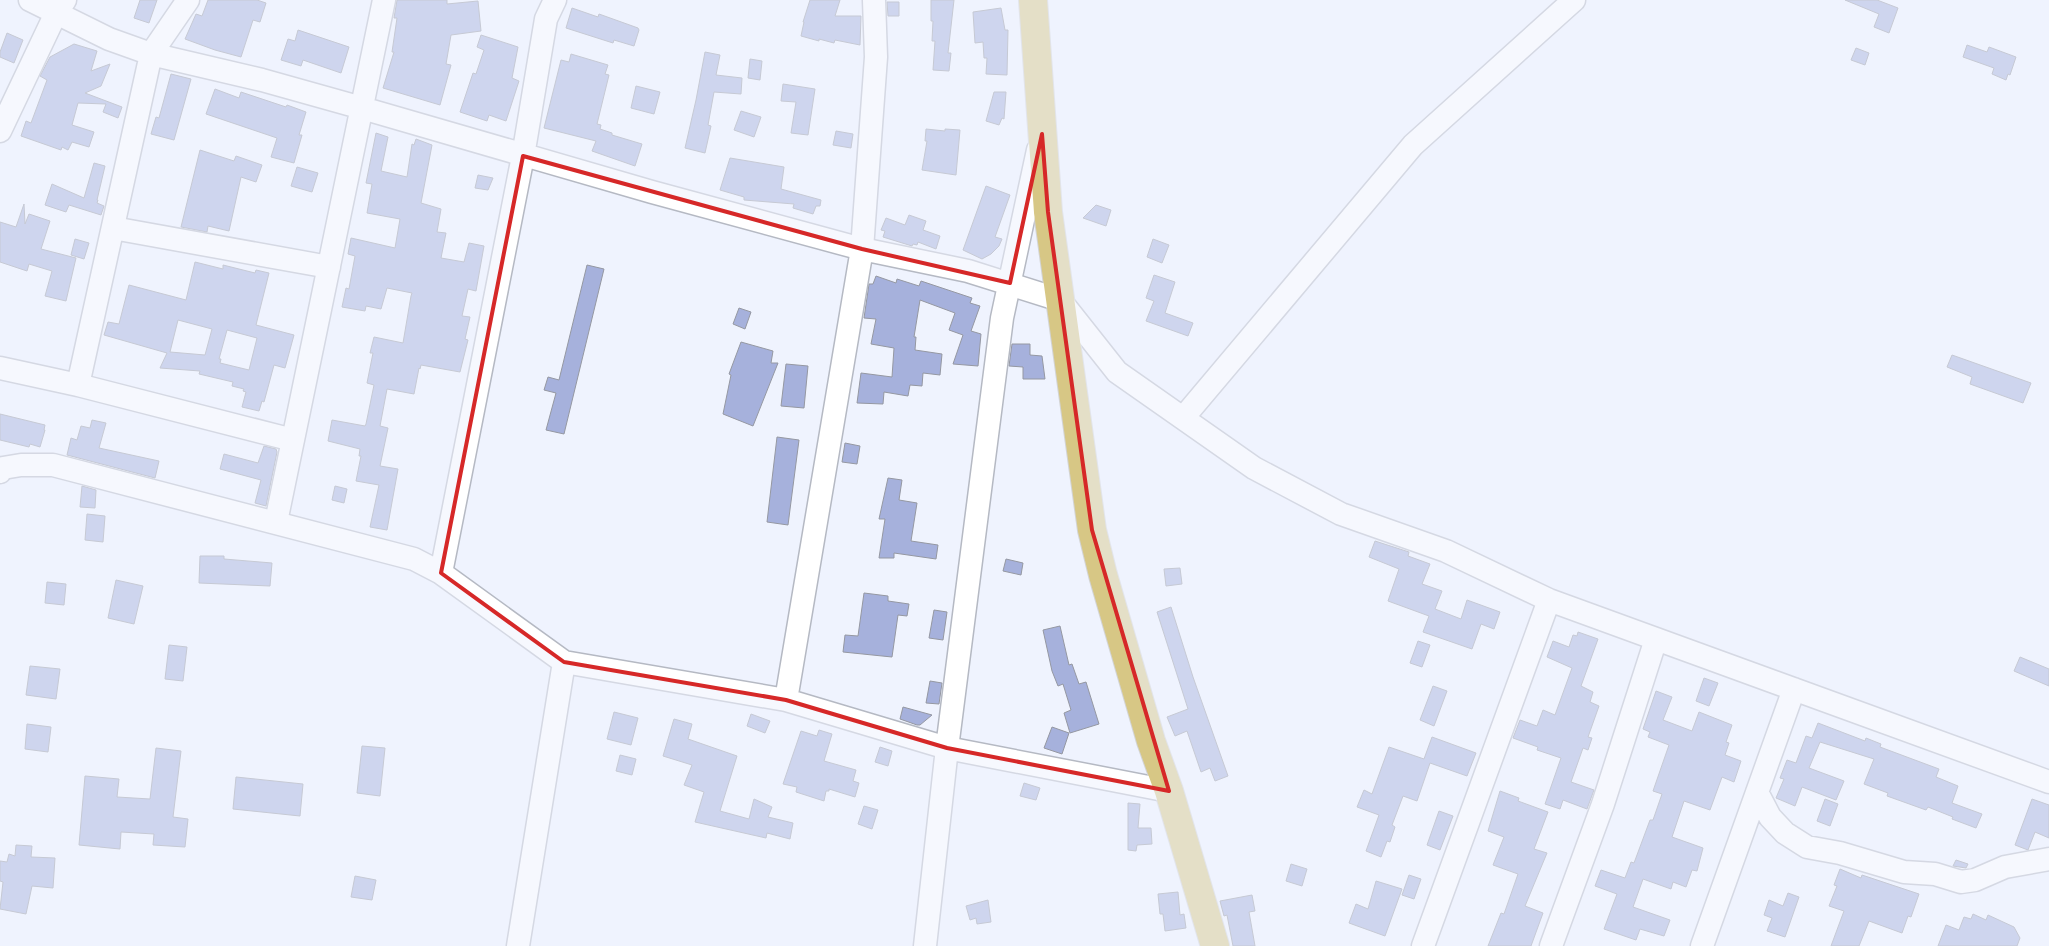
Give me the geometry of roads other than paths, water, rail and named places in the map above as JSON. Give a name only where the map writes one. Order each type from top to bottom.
[{"type":"main road","points":[[1033,0],[1048,212],[1092,530],[1102,575],[1148,732],[1169,791],[1215,946]]},
{"type":"street","points":[[30,0],[61,7],[109,39],[151,54],[262,80],[488,143],[523,156],[862,249],[968,271],[1060,300],[1117,372],[1254,468],[1341,514],[1446,551],[1549,600],[2049,782]]},
{"type":"street","points":[[78,385],[151,54],[188,0]]},
{"type":"street","points":[[276,522],[384,0]]},
{"type":"street","points":[[441,573],[523,156],[546,19],[555,0]]},
{"type":"street","points":[[786,700],[862,249],[876,58],[874,0]]},
{"type":"street","points":[[1183,418],[1413,145],[1574,0]]},
{"type":"street","points":[[2,124],[61,7]]},
{"type":"street","points":[[925,946],[947,748],[1002,318],[1042,134]]},
{"type":"street","points":[[113,228],[329,268]]},
{"type":"street","points":[[0,368],[78,385],[293,440]]},
{"type":"street","points":[[0,472],[3,468],[21,465],[52,465],[414,559],[441,573],[564,662],[786,700],[947,748],[1169,791]]},
{"type":"street","points":[[1423,946],[1549,600]]},
{"type":"street","points":[[1551,946],[1603,804],[1656,639]]},
{"type":"street","points":[[518,946],[564,662]]},
{"type":"street","points":[[1702,946],[1794,689]]},
{"type":"street","points":[[1757,792],[1770,817],[1785,833],[1807,847],[1904,872],[1935,874],[1961,882],[1975,880],[2004,867],[2049,859]]}]
